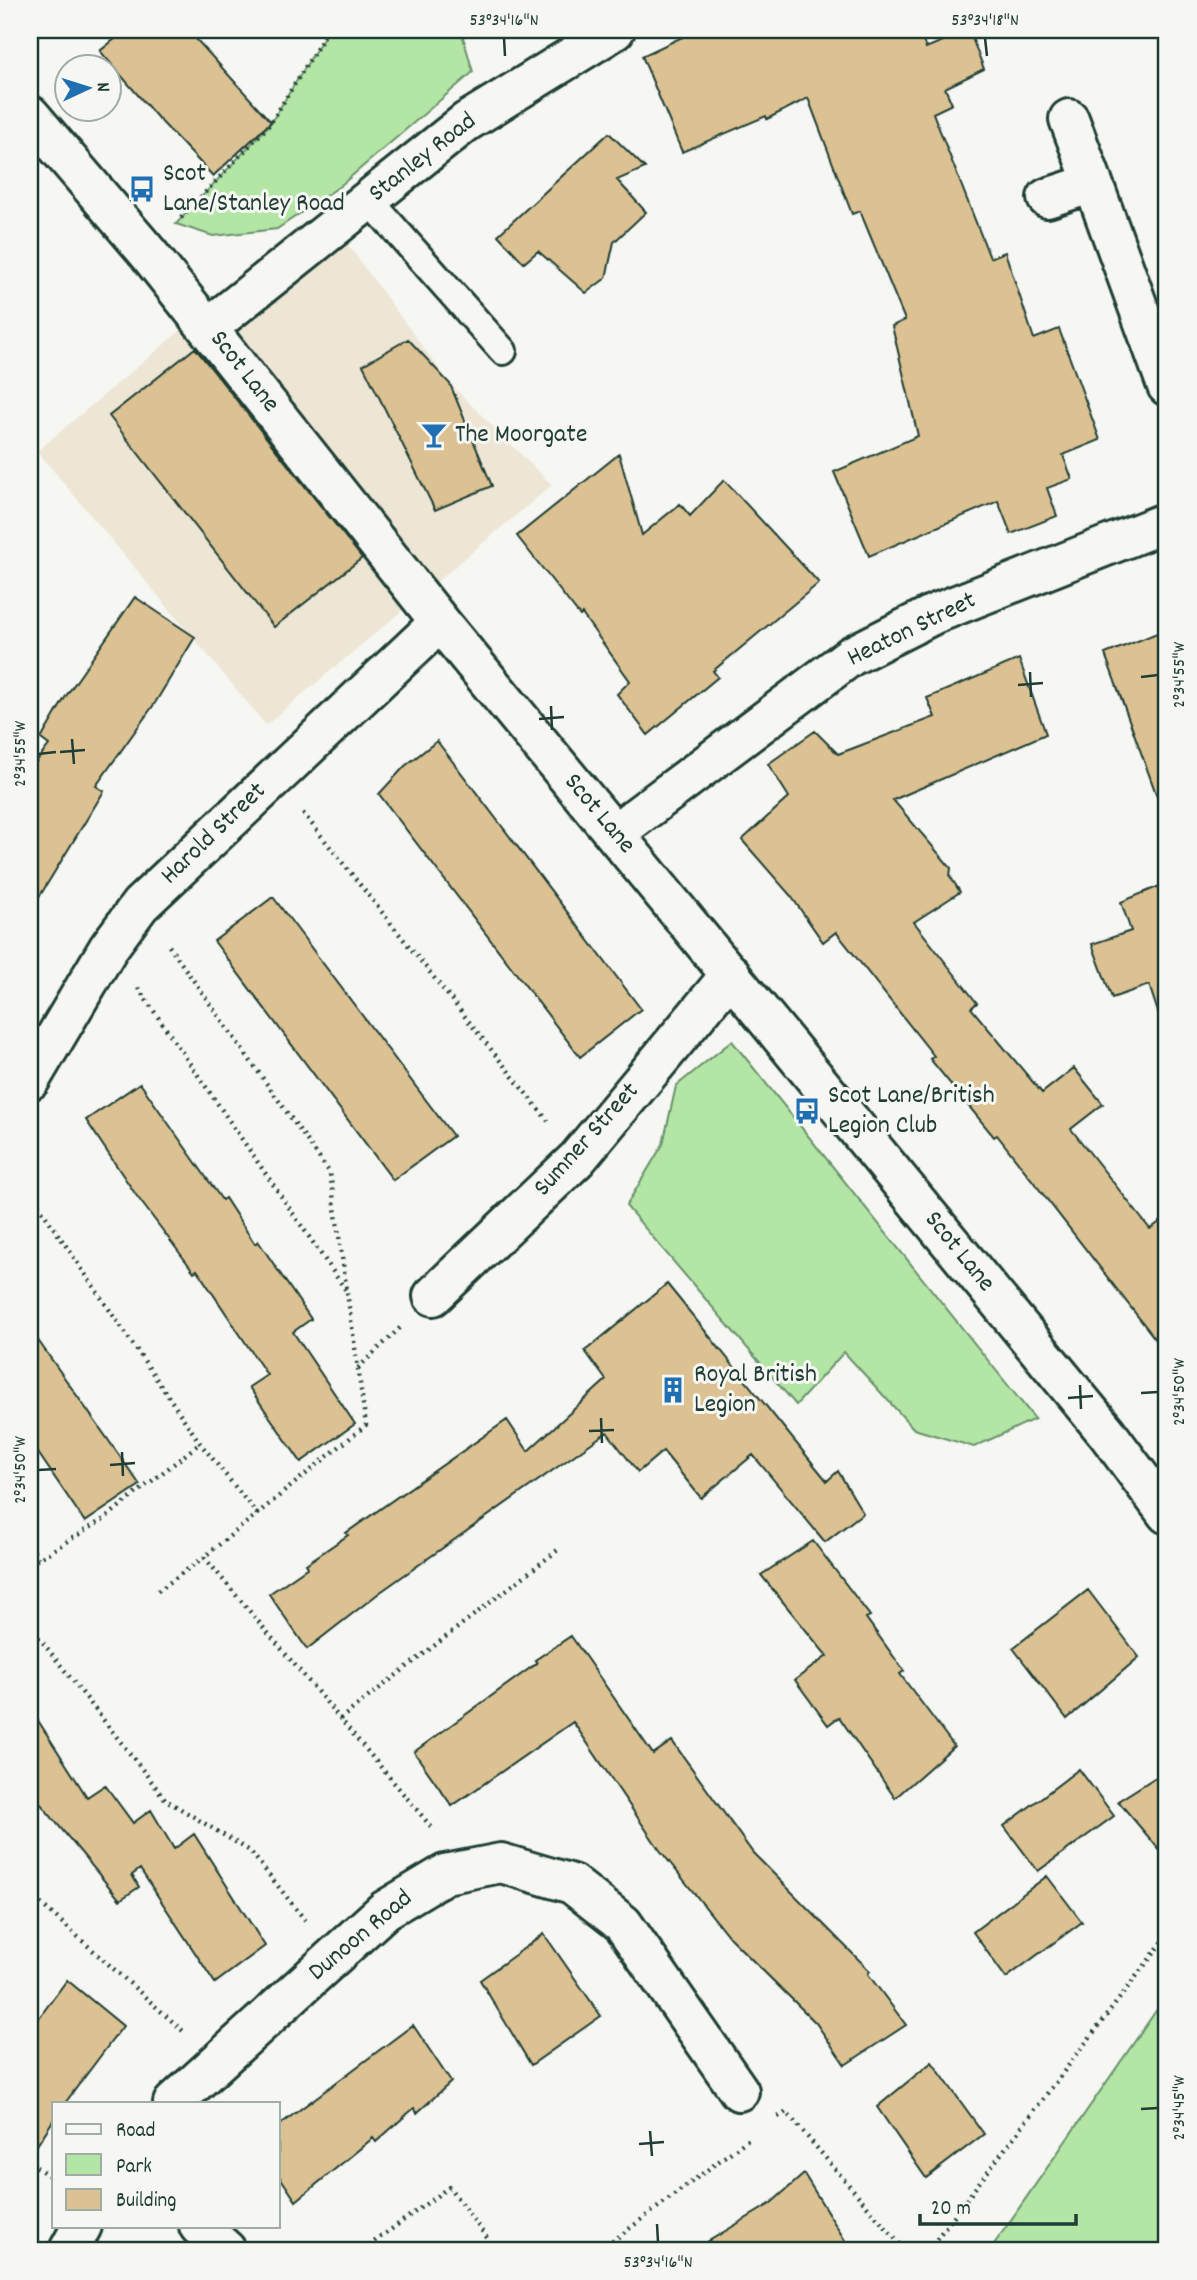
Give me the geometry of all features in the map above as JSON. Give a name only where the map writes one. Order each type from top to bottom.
[{"type":"street","name":"Stanley Road","points":[[209,327],[466,122],[615,30]]},
{"type":"street","name":"Scot Lane","points":[[30,115],[209,327],[440,622],[1107,1433],[1167,1514]]},
{"type":"street","points":[[1069,119],[1167,386]]},
{"type":"street","points":[[1047,198],[1093,183]]},
{"type":"street","name":"Heaton Street","points":[[615,833],[851,656],[934,614],[1167,522]]},
{"type":"street","name":"Harold Street","points":[[30,1080],[109,947],[140,905],[440,622]]},
{"type":"street","name":"Sumner Street","points":[[433,1296],[577,1159],[731,974]]},
{"type":"street","name":"Dunoon Road","points":[[174,2102],[384,1910],[445,1874],[501,1863],[572,1884],[623,1924],[739,2091]]},
{"type":"street","points":[[69,2250],[81,2228]]},
{"type":"street","points":[[201,2228],[226,2250]]},
{"type":"lane","points":[[369,200],[503,351]]},
{"type":"path","points":[[148,253],[270,124],[328,30]]},
{"type":"path","points":[[274,777],[577,1159]]},
{"type":"path","points":[[140,905],[330,1173],[366,1425],[204,1557],[158,1591]]},
{"type":"path","points":[[109,947],[348,1293]]},
{"type":"path","points":[[30,1193],[200,1443],[257,1514]]},
{"type":"path","points":[[358,1368],[433,1296]]},
{"type":"path","points":[[30,1564],[104,1519],[200,1443]]},
{"type":"path","points":[[30,1545],[38,1558]]},
{"type":"path","points":[[340,1719],[559,1549]]},
{"type":"path","points":[[204,1557],[442,1840]]},
{"type":"path","points":[[30,1626],[166,1800],[250,1851],[333,1956]]},
{"type":"path","points":[[30,1894],[218,2062]]},
{"type":"path","points":[[928,2250],[1167,1936]]},
{"type":"path","points":[[775,2119],[786,2112],[905,2250]]},
{"type":"path","points":[[601,2250],[753,2135]]},
{"type":"path","points":[[30,2163],[52,2178]]},
{"type":"path","points":[[363,2250],[449,2187],[496,2250]]},
{"type":"shaded area","points":[[323,211],[450,384],[552,485],[266,725],[37,451]]},
{"type":"green space","points":[[328,30],[461,30],[473,72],[340,186],[277,229],[213,236],[176,224],[270,124]]},
{"type":"green space","points":[[732,1041],[1035,1419],[974,1447],[914,1429],[844,1352],[796,1405],[626,1206],[663,1144],[676,1086]]},
{"type":"green space","points":[[1167,1995],[1167,2250],[990,2250]]},
{"type":"building","points":[[126,30],[188,30],[271,122],[213,176],[122,77],[122,52],[100,51]]},
{"type":"building","points":[[697,30],[918,30],[926,48],[969,30],[984,69],[945,88],[952,104],[933,113],[990,258],[1005,252],[1034,339],[1059,329],[1100,440],[1063,455],[1072,479],[1047,488],[1057,516],[1011,534],[998,501],[869,556],[834,472],[918,436],[892,326],[905,320],[860,211],[852,214],[808,98],[767,119],[766,116],[682,152],[642,56]]},
{"type":"building","points":[[609,133],[645,168],[617,180],[646,212],[614,242],[606,278],[586,293],[538,251],[524,263],[498,235]]},
{"type":"building","name":"The Moorgate","points":[[408,339],[450,384],[492,486],[435,510],[363,365]]},
{"type":"building","points":[[195,348],[362,558],[274,627],[109,416]]},
{"type":"building","points":[[619,454],[642,535],[680,504],[690,516],[724,480],[819,583],[713,671],[718,677],[648,735],[617,694],[630,681],[582,614],[580,616],[517,536]]},
{"type":"building","points":[[135,597],[195,637],[155,703],[96,786],[104,791],[30,912],[30,770],[49,745],[41,739],[66,696]]},
{"type":"building","points":[[1167,629],[1167,809],[1162,810],[1105,654]]},
{"type":"building","points":[[1019,659],[1046,734],[893,800],[951,868],[950,876],[960,892],[914,922],[977,1003],[971,1008],[1042,1093],[1074,1068],[1103,1104],[1071,1129],[1150,1229],[1167,1217],[1167,1354],[997,1135],[994,1137],[930,1059],[934,1056],[836,932],[823,942],[791,896],[742,840],[789,797],[768,764],[815,731],[838,754],[935,717],[927,698]]},
{"type":"building","points":[[437,741],[641,1009],[580,1057],[379,794],[405,766]]},
{"type":"building","points":[[1167,883],[1167,1017],[1160,1018],[1149,985],[1112,998],[1092,944],[1131,931],[1121,902]]},
{"type":"building","points":[[273,897],[453,1136],[393,1180],[214,941]]},
{"type":"building","points":[[140,1083],[222,1200],[225,1198],[255,1244],[258,1241],[311,1319],[293,1332],[355,1424],[301,1462],[249,1387],[267,1375],[197,1270],[194,1272],[136,1195],[86,1120]]},
{"type":"building","points":[[667,1284],[827,1481],[838,1471],[863,1513],[825,1542],[753,1455],[701,1498],[663,1451],[638,1472],[607,1432],[379,1593],[307,1649],[269,1594],[308,1567],[306,1564],[348,1535],[346,1533],[507,1420],[528,1451],[606,1380],[585,1351]]},
{"type":"building","points":[[30,1329],[140,1485],[85,1522],[30,1441]]},
{"type":"building","points":[[813,1541],[870,1616],[866,1618],[904,1671],[900,1674],[954,1746],[895,1798],[839,1717],[828,1725],[795,1680],[827,1656],[761,1575]]},
{"type":"building","points":[[1088,1590],[1139,1657],[1067,1719],[1013,1648]]},
{"type":"building","points":[[571,1636],[653,1754],[672,1741],[753,1853],[870,1971],[868,1974],[906,2025],[845,2065],[816,2023],[730,1938],[659,1849],[573,1722],[452,1806],[414,1752]]},
{"type":"building","points":[[30,1708],[87,1797],[105,1785],[133,1823],[151,1810],[174,1849],[194,1834],[265,1946],[215,1983],[140,1869],[132,1875],[139,1887],[120,1900],[30,1791]]},
{"type":"building","points":[[1079,1769],[1114,1816],[1038,1871],[1004,1826]]},
{"type":"building","points":[[1167,1770],[1167,1859],[1118,1801]]},
{"type":"building","points":[[1047,1876],[1082,1922],[1006,1978],[973,1932]]},
{"type":"building","points":[[544,1934],[601,2016],[531,2065],[480,1980]]},
{"type":"building","points":[[67,1980],[123,2026],[66,2102],[52,2102],[52,2122],[30,2156],[30,2030]]},
{"type":"building","points":[[413,2025],[451,2082],[417,2113],[414,2108],[376,2142],[373,2138],[296,2201],[280,2177],[280,2125]]},
{"type":"building","points":[[932,2062],[984,2134],[926,2178],[877,2107]]},
{"type":"building","points":[[804,2174],[851,2250],[694,2250],[770,2204]]},
{"type":"place","name":"Scot Lane/Stanley Road","points":[[142,189]]},
{"type":"place","name":"The Moorgate","points":[[434,435]]},
{"type":"place","name":"Scot Lane/British Legion Club","points":[[807,1111]]},
{"type":"place","name":"Royal British Legion","points":[[673,1390]]}]
